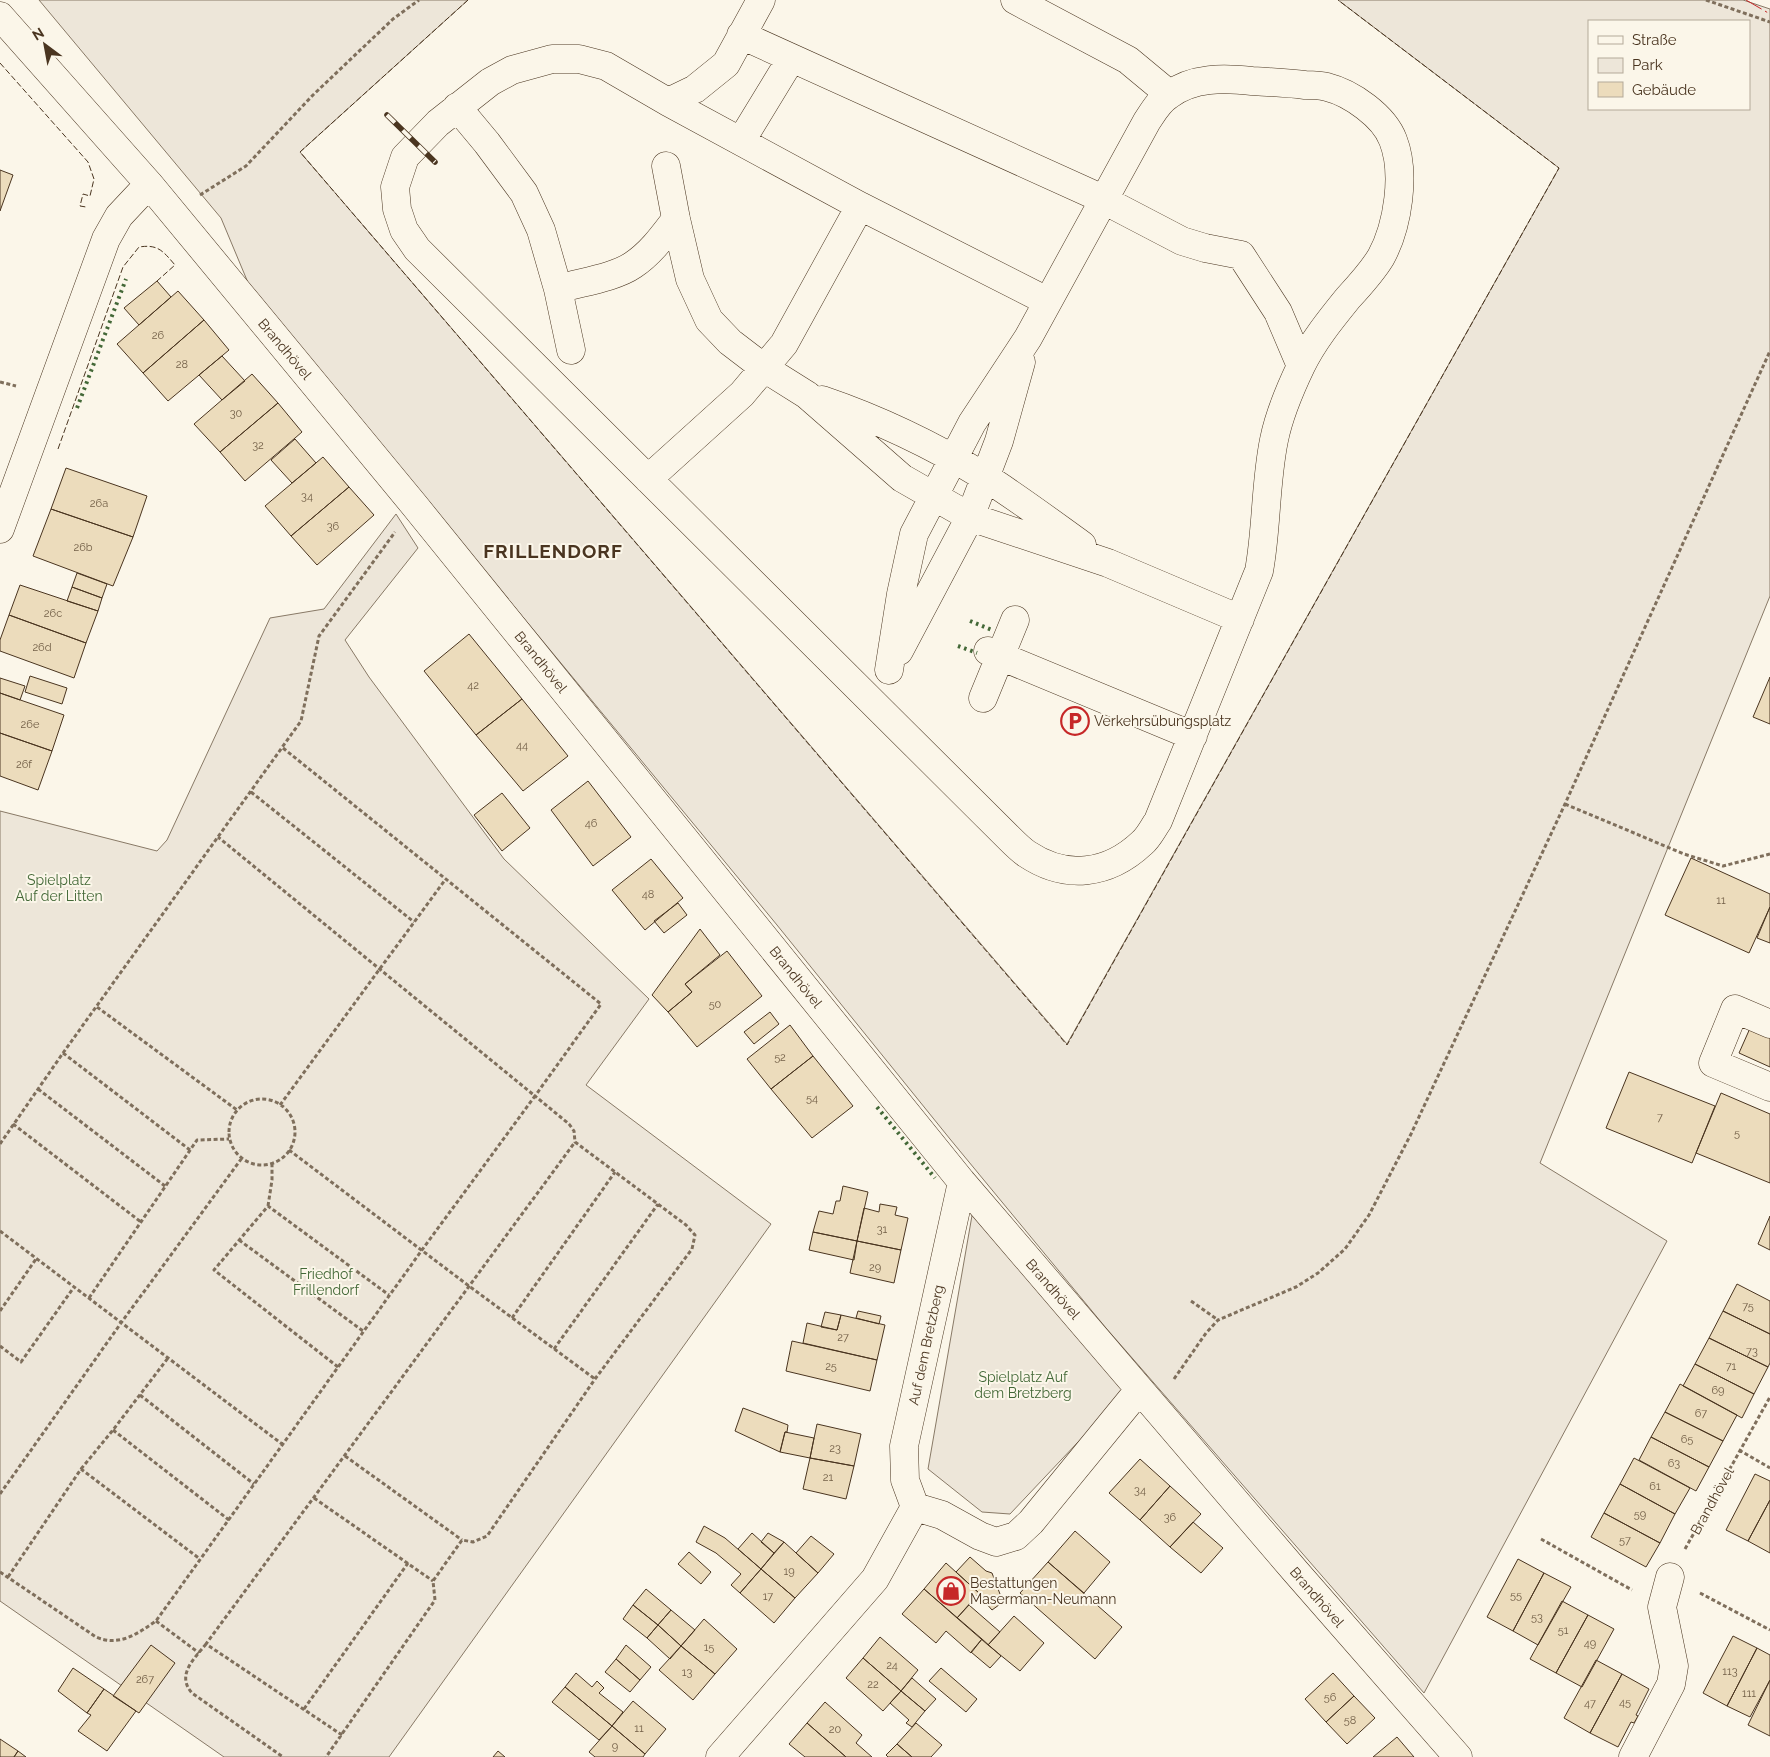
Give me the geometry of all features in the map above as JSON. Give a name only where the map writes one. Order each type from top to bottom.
[{"type":"street","points":[[668,102],[695,89],[716,73],[749,39],[761,0]]},
{"type":"street","points":[[1015,0],[1128,60],[1169,94]]},
{"type":"street","name":"Brandhövel","points":[[0,16],[149,184],[415,506],[962,1182],[1309,1588],[1458,1757]]},
{"type":"street","points":[[749,39],[1098,197],[1182,241],[1205,248],[1241,255],[1278,312],[1301,366]]},
{"type":"street","points":[[746,134],[790,58]]},
{"type":"street","points":[[889,670],[901,594],[914,534],[952,458],[972,423],[1028,338],[1047,301],[1098,197],[1160,103],[1169,94],[1194,83],[1234,79],[1327,87],[1347,94],[1367,107],[1393,139],[1398,162],[1399,187],[1391,234],[1381,257],[1316,340],[1301,366],[1290,393],[1274,439],[1264,547],[1259,571],[1158,821],[1143,842],[1124,857],[1086,872],[1067,870],[1043,863],[1026,853],[417,249],[404,230],[397,209],[395,187],[406,157],[438,123],[490,82],[512,70],[552,59],[579,59],[606,66],[668,102],[746,134],[860,206],[1047,301]]},
{"type":"street","points":[[457,107],[487,143],[524,193],[540,230],[558,289],[571,350]]},
{"type":"street","points":[[666,166],[690,279],[709,320],[730,342],[764,368],[807,395],[902,478],[970,517],[1108,563],[1240,619]]},
{"type":"street","points":[[0,529],[106,239],[120,216],[149,184]]},
{"type":"street","points":[[648,479],[742,394],[784,344],[860,206]]},
{"type":"street","points":[[558,289],[619,272],[634,265],[659,241],[676,219]]},
{"type":"street","points":[[874,704],[889,670],[970,517],[999,441],[1028,338]]},
{"type":"street","points":[[807,395],[852,410],[952,458],[986,478],[1108,563]]},
{"type":"street","points":[[983,698],[994,653],[1015,620]]},
{"type":"street","points":[[994,653],[1193,736]]},
{"type":"street","points":[[1770,1024],[1736,1009],[1713,1063],[1770,1087]]},
{"type":"street","name":"Auf dem Bretzberg","points":[[916,1507],[905,1480],[904,1446],[962,1182]]},
{"type":"street","points":[[720,1757],[875,1579],[916,1507],[942,1515],[980,1536],[996,1542],[1016,1536],[1146,1398]]},
{"type":"street","points":[[1634,1757],[1671,1684],[1674,1666],[1662,1607],[1670,1577]]},
{"type":"path","points":[[172,213],[246,166],[313,95],[394,19],[419,0]]},
{"type":"path","points":[[1706,0],[1770,22]]},
{"type":"path","points":[[1146,1398],[1218,1320],[1296,1287],[1318,1273],[1345,1249],[1369,1215],[1411,1134],[1565,804],[1770,351]]},
{"type":"path","points":[[0,1144],[301,721],[319,636],[415,506]]},
{"type":"path","points":[[0,1572],[104,1641],[120,1641],[138,1634],[156,1621],[363,1331],[601,1004],[283,748]]},
{"type":"path","points":[[251,792],[414,922]]},
{"type":"path","points":[[1565,804],[1684,854],[1723,866],[1770,854]]},
{"type":"path","points":[[218,837],[568,1124],[574,1131],[575,1142],[186,1671],[184,1679],[186,1687],[192,1693],[283,1757]]},
{"type":"path","points":[[280,1105],[445,880]]},
{"type":"path","points":[[97,1007],[237,1110]]},
{"type":"path","points":[[63,1053],[190,1150]]},
{"type":"path","points":[[38,1089],[165,1186]]},
{"type":"path","points":[[252,1100],[272,1100],[288,1112],[292,1120],[294,1140],[282,1158],[262,1165],[251,1163],[242,1158],[232,1147],[229,1139],[231,1119],[237,1110],[252,1100]]},
{"type":"path","points":[[13,1124],[141,1222]]},
{"type":"path","points":[[89,1298],[197,1140],[229,1139]]},
{"type":"path","points":[[345,1456],[462,1540],[473,1542],[487,1536],[595,1379],[692,1249],[694,1235],[686,1224],[575,1142]]},
{"type":"path","points":[[289,1150],[595,1379]]},
{"type":"path","points":[[0,1494],[121,1323],[242,1158]]},
{"type":"path","points":[[272,1162],[272,1180],[268,1206],[214,1270],[338,1367]]},
{"type":"path","points":[[512,1318],[614,1172]]},
{"type":"path","points":[[554,1349],[658,1204]]},
{"type":"path","points":[[268,1206],[389,1295]]},
{"type":"path","points":[[0,1231],[282,1444]]},
{"type":"path","points":[[240,1240],[363,1331]]},
{"type":"path","points":[[0,1311],[36,1259]]},
{"type":"path","points":[[0,1346],[21,1362],[74,1287]]},
{"type":"path","points":[[1191,1301],[1218,1320]]},
{"type":"path","points":[[8,1578],[81,1469],[168,1358]]},
{"type":"path","points":[[140,1395],[254,1484]]},
{"type":"path","name":"Brandhövel","points":[[1670,1577],[1770,1397]]},
{"type":"path","points":[[113,1430],[229,1520]]},
{"type":"path","name":"Brandhövel","points":[[1739,1450],[1770,1468]]},
{"type":"path","points":[[81,1469],[200,1559]]},
{"type":"path","points":[[314,1498],[433,1581]]},
{"type":"path","points":[[1541,1539],[1662,1607]]},
{"type":"path","points":[[326,1757],[435,1600],[433,1581],[462,1540]]},
{"type":"path","points":[[304,1709],[408,1563]]},
{"type":"path","points":[[1670,1577],[1770,1630]]},
{"type":"path","points":[[156,1621],[199,1653]]},
{"type":"path","points":[[206,1644],[342,1735]]},
{"type":"green space","points":[[39,0],[468,0],[300,152],[1067,1044],[1559,168],[1338,0],[1743,0],[1770,9],[1770,596],[1540,1163],[1667,1241],[1424,1693],[1106,1328],[777,925],[249,285],[221,218]]},
{"type":"green space","name":"Friedhof Frillendorf","points":[[396,514],[418,548],[345,640],[369,677],[504,859],[649,999],[586,1085],[771,1224],[389,1757],[224,1757],[0,1601],[0,811],[157,851],[167,840],[270,618],[324,609]]},
{"type":"green space","name":"Spielplatz Auf dem Bretzberg","points":[[974,1204],[1130,1387],[1010,1514],[982,1512],[928,1469]]},
{"type":"building","points":[[0,170],[13,175],[0,211]]},
{"type":"building","points":[[157,281],[171,297],[139,325],[124,308]]},
{"type":"building","points":[[178,291],[204,320],[143,373],[117,344]]},
{"type":"building","points":[[204,320],[229,350],[168,401],[143,373]]},
{"type":"building","points":[[222,356],[245,381],[222,400],[199,375]]},
{"type":"building","points":[[252,374],[278,403],[220,452],[194,424]]},
{"type":"building","points":[[278,403],[302,432],[245,481],[220,452]]},
{"type":"building","points":[[295,439],[316,463],[292,483],[271,460]]},
{"type":"building","points":[[323,457],[349,487],[291,536],[265,506]]},
{"type":"building","points":[[66,468],[147,496],[133,537],[51,509]]},
{"type":"building","points":[[349,487],[374,515],[317,565],[291,536]]},
{"type":"building","points":[[51,509],[133,537],[113,586],[33,556]]},
{"type":"building","points":[[77,573],[107,584],[102,598],[72,587]]},
{"type":"building","points":[[20,585],[98,611],[86,643],[9,615]]},
{"type":"building","points":[[72,587],[102,598],[98,611],[67,601]]},
{"type":"building","points":[[9,615],[86,643],[74,678],[0,651],[0,640]]},
{"type":"building","points":[[469,634],[522,699],[476,735],[424,671]]},
{"type":"building","points":[[30,676],[67,688],[62,704],[25,692]]},
{"type":"building","points":[[1770,677],[1770,724],[1753,717]]},
{"type":"building","points":[[0,678],[25,686],[20,700],[0,693]]},
{"type":"building","points":[[0,693],[64,715],[52,751],[0,733]]},
{"type":"building","points":[[522,699],[568,756],[523,791],[476,735]]},
{"type":"building","points":[[0,733],[52,751],[38,790],[0,776]]},
{"type":"building","points":[[588,781],[631,837],[593,866],[551,810]]},
{"type":"building","points":[[502,793],[530,828],[502,851],[474,815]]},
{"type":"building","points":[[1691,858],[1770,894],[1770,907],[1749,953],[1665,915]]},
{"type":"building","points":[[651,859],[683,898],[645,930],[612,890]]},
{"type":"building","points":[[678,903],[687,915],[664,933],[654,921]]},
{"type":"building","points":[[1770,907],[1770,943],[1757,938]]},
{"type":"building","points":[[700,929],[720,955],[685,984],[692,992],[668,1012],[652,995]]},
{"type":"building","points":[[727,951],[762,996],[697,1047],[668,1012],[692,992],[685,984]]},
{"type":"building","points":[[770,1012],[779,1024],[754,1044],[744,1032]]},
{"type":"building","points":[[790,1025],[813,1056],[771,1089],[747,1059]]},
{"type":"building","points":[[1751,1026],[1770,1034],[1770,1067],[1739,1053]]},
{"type":"building","points":[[813,1056],[853,1106],[812,1138],[771,1089]]},
{"type":"building","points":[[1629,1072],[1715,1106],[1692,1163],[1606,1128]]},
{"type":"building","points":[[1721,1093],[1770,1114],[1770,1183],[1696,1153]]},
{"type":"building","points":[[843,1186],[868,1192],[857,1241],[813,1232],[819,1211],[833,1214],[836,1201],[840,1201]]},
{"type":"building","points":[[880,1204],[897,1207],[895,1215],[908,1218],[901,1250],[857,1241],[864,1208],[879,1212]]},
{"type":"building","points":[[1770,1216],[1770,1250],[1758,1244]]},
{"type":"building","points":[[813,1232],[857,1241],[854,1260],[809,1250]]},
{"type":"building","points":[[857,1241],[901,1250],[894,1283],[850,1273]]},
{"type":"building","points":[[1737,1284],[1770,1301],[1770,1334],[1723,1311]]},
{"type":"building","points":[[858,1311],[881,1316],[879,1324],[856,1318]]},
{"type":"building","points":[[1723,1311],[1770,1334],[1770,1363],[1768,1367],[1709,1338]]},
{"type":"building","points":[[825,1312],[841,1315],[837,1330],[821,1327]]},
{"type":"building","points":[[841,1315],[885,1325],[877,1360],[803,1343],[807,1323],[837,1330]]},
{"type":"building","points":[[1709,1338],[1768,1367],[1754,1394],[1695,1364]]},
{"type":"building","points":[[792,1341],[877,1360],[870,1391],[786,1371]]},
{"type":"building","points":[[1695,1364],[1754,1394],[1742,1418],[1683,1386]]},
{"type":"building","points":[[1680,1384],[1737,1415],[1723,1441],[1665,1412]]},
{"type":"building","points":[[743,1408],[788,1425],[780,1452],[735,1431]]},
{"type":"building","points":[[1665,1412],[1723,1441],[1709,1467],[1651,1437]]},
{"type":"building","points":[[817,1424],[861,1434],[854,1466],[810,1458]]},
{"type":"building","points":[[785,1432],[814,1438],[810,1458],[780,1452]]},
{"type":"building","points":[[1651,1437],[1709,1467],[1696,1491],[1639,1460]]},
{"type":"building","points":[[810,1458],[854,1466],[846,1499],[803,1489]]},
{"type":"building","points":[[1634,1458],[1690,1488],[1675,1514],[1620,1484]]},
{"type":"building","points":[[1140,1459],[1170,1486],[1140,1520],[1109,1493]]},
{"type":"building","points":[[1755,1474],[1770,1481],[1770,1500],[1748,1541],[1726,1530]]},
{"type":"building","points":[[1620,1484],[1675,1514],[1660,1543],[1604,1513]]},
{"type":"building","points":[[1170,1486],[1201,1514],[1170,1547],[1140,1520]]},
{"type":"building","points":[[1770,1500],[1770,1553],[1748,1541]]},
{"type":"building","points":[[1604,1513],[1660,1543],[1646,1567],[1591,1537]]},
{"type":"building","points":[[1193,1522],[1223,1548],[1201,1573],[1170,1547]]},
{"type":"building","points":[[704,1526],[725,1538],[761,1569],[740,1593],[731,1585],[741,1574],[716,1553],[696,1542]]},
{"type":"building","points":[[1075,1531],[1110,1562],[1084,1593],[1048,1562]]},
{"type":"building","points":[[752,1533],[774,1553],[761,1569],[738,1549]]},
{"type":"building","points":[[768,1533],[784,1542],[774,1553],[761,1542]]},
{"type":"building","points":[[811,1536],[834,1554],[818,1573],[796,1553]]},
{"type":"building","points":[[784,1542],[818,1573],[795,1598],[761,1569]]},
{"type":"building","points":[[689,1552],[711,1572],[701,1584],[678,1564]]},
{"type":"building","points":[[970,1557],[986,1571],[992,1573],[1003,1602],[992,1610],[979,1593],[956,1572]]},
{"type":"building","points":[[1518,1559],[1544,1573],[1513,1631],[1487,1617]]},
{"type":"building","points":[[1048,1562],[1122,1627],[1095,1659],[1020,1593]]},
{"type":"building","name":"Bestattungen Masermann-Neumann","points":[[946,1563],[979,1593],[957,1618],[924,1589]]},
{"type":"building","points":[[761,1569],[795,1598],[774,1623],[740,1593]]},
{"type":"building","points":[[1544,1573],[1571,1587],[1538,1645],[1513,1631]]},
{"type":"building","points":[[646,1589],[671,1610],[658,1625],[633,1605]]},
{"type":"building","points":[[924,1589],[982,1639],[971,1653],[946,1631],[936,1643],[902,1614]]},
{"type":"building","points":[[1562,1601],[1588,1615],[1556,1673],[1530,1659]]},
{"type":"building","points":[[633,1605],[658,1625],[647,1638],[623,1619]]},
{"type":"building","points":[[969,1605],[1000,1632],[988,1645],[957,1618]]},
{"type":"building","points":[[671,1610],[695,1630],[681,1646],[658,1625]]},
{"type":"building","points":[[1588,1615],[1614,1629],[1582,1687],[1556,1673]]},
{"type":"building","points":[[1014,1616],[1044,1643],[1020,1671],[988,1645]]},
{"type":"building","points":[[704,1619],[737,1649],[715,1674],[681,1646]]},
{"type":"building","points":[[658,1625],[681,1646],[670,1659],[647,1638]]},
{"type":"building","points":[[1733,1636],[1757,1648],[1727,1706],[1703,1693]]},
{"type":"building","points":[[880,1637],[918,1670],[901,1691],[863,1658]]},
{"type":"building","points":[[982,1639],[1001,1656],[990,1668],[971,1652]]},
{"type":"building","points":[[151,1645],[175,1663],[139,1713],[113,1696]]},
{"type":"building","points":[[626,1645],[651,1667],[640,1680],[616,1659]]},
{"type":"building","points":[[681,1646],[715,1674],[693,1700],[659,1670]]},
{"type":"building","points":[[1757,1648],[1770,1655],[1770,1680],[1750,1717],[1727,1706]]},
{"type":"building","points":[[863,1658],[901,1691],[883,1711],[846,1678]]},
{"type":"building","points":[[616,1659],[640,1680],[630,1692],[605,1672]]},
{"type":"building","points":[[1596,1660],[1622,1674],[1590,1733],[1564,1718]]},
{"type":"building","points":[[73,1668],[104,1689],[87,1713],[58,1691]]},
{"type":"building","points":[[941,1668],[977,1699],[966,1712],[929,1681]]},
{"type":"building","points":[[576,1673],[592,1687],[597,1681],[604,1688],[599,1693],[623,1712],[612,1726],[565,1687]]},
{"type":"building","points":[[1333,1673],[1354,1696],[1326,1722],[1305,1699]]},
{"type":"building","points":[[1622,1674],[1649,1689],[1636,1715],[1638,1716],[1634,1723],[1631,1722],[1618,1747],[1590,1733]]},
{"type":"building","points":[[912,1678],[936,1699],[925,1711],[901,1691]]},
{"type":"building","points":[[1770,1680],[1770,1736],[1748,1725]]},
{"type":"building","points":[[565,1687],[612,1726],[599,1740],[552,1702]]},
{"type":"building","points":[[104,1689],[136,1711],[107,1751],[78,1731],[91,1715],[87,1713]]},
{"type":"building","points":[[901,1691],[925,1711],[912,1727],[906,1723],[909,1720],[890,1703]]},
{"type":"building","points":[[1354,1696],[1375,1718],[1347,1744],[1326,1722]]},
{"type":"building","points":[[633,1701],[666,1729],[645,1754],[612,1726]]},
{"type":"building","points":[[825,1702],[862,1735],[856,1743],[872,1757],[846,1757],[807,1723]]},
{"type":"building","points":[[807,1723],[846,1757],[805,1757],[789,1744]]},
{"type":"building","points":[[916,1723],[942,1745],[931,1757],[912,1757],[897,1744]]},
{"type":"building","points":[[612,1726],[645,1754],[643,1757],[595,1757],[589,1752]]},
{"type":"building","points":[[1397,1737],[1414,1757],[1373,1757]]},
{"type":"building","points":[[0,1739],[18,1751],[14,1757],[0,1757]]},
{"type":"building","points":[[897,1744],[912,1757],[888,1757],[886,1755]]},
{"type":"building","points":[[18,1751],[26,1757],[14,1757]]},
{"type":"building","points":[[498,1751],[505,1757],[493,1757]]},
{"type":"railway","points":[[387,115],[435,162]]},
{"type":"hedge","points":[[77,408],[126,279]]},
{"type":"hedge","points":[[970,621],[992,630]]},
{"type":"hedge","points":[[958,646],[977,653]]},
{"type":"hedge","points":[[877,1107],[935,1178]]},
{"type":"fence","points":[[468,0],[300,152],[1067,1045],[1559,168],[1338,0]]},
{"type":"fence","points":[[0,63],[88,162],[94,179],[90,196],[83,194],[80,206],[86,207]]},
{"type":"fence","points":[[58,449],[123,267],[139,247],[156,248],[175,265],[157,281]]},
{"type":"power","points":[[1746,0],[1770,14]]},
{"type":"place","name":"Verkehrsübungsplatz","points":[[1075,721]]},
{"type":"place","name":"Bestattungen Masermann-Neumann","points":[[951,1591]]},
{"type":"district","name":"FRILLENDORF","points":[[553,551]]},
{"type":"park label","name":"Spielplatz Auf der Litten","points":[[59,888]]}]
